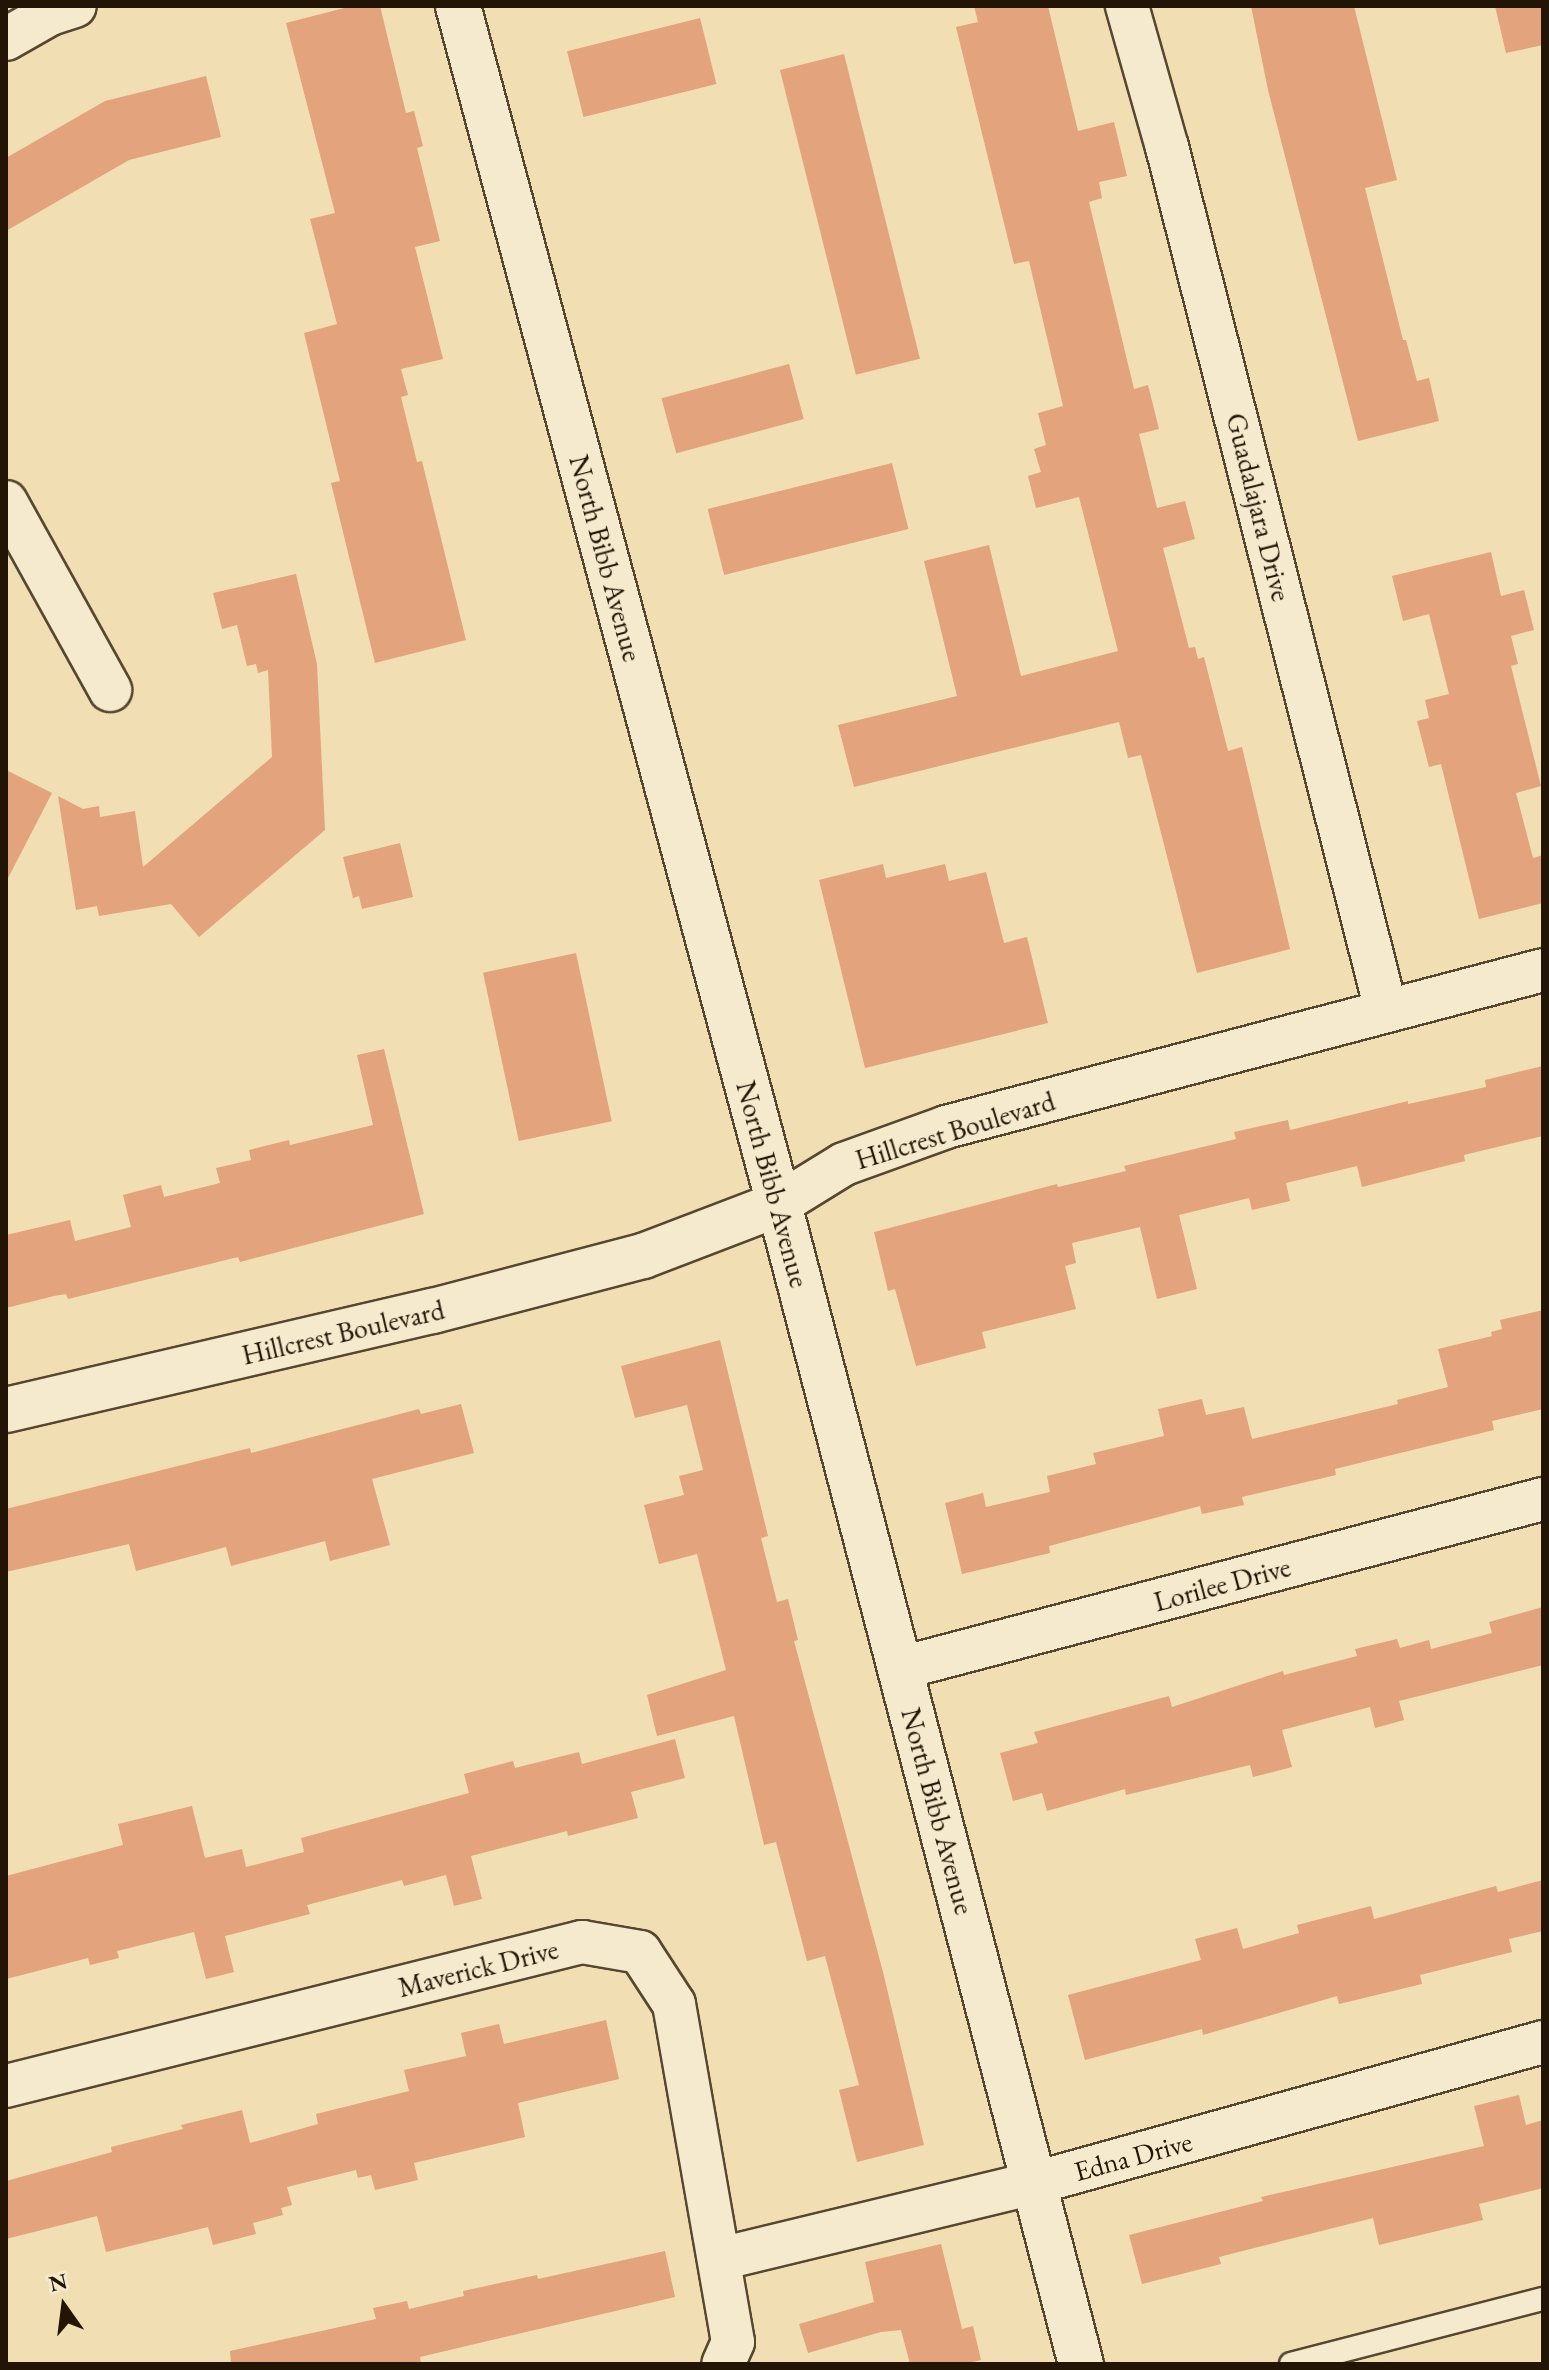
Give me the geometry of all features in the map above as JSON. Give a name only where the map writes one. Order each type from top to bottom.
[{"type":"main road","name":"North Bibb Avenue","points":[[458,6],[779,1204],[1081,2364]]},
{"type":"main road","name":"Hillcrest Boulevard","points":[[6,1410],[433,1311],[628,1260],[779,1204]]},
{"type":"street","points":[[6,39],[50,14],[75,6]]},
{"type":"street","name":"Guadalajara Drive","points":[[1127,6],[1167,147],[1386,1010]]},
{"type":"street","points":[[6,502],[110,690]]},
{"type":"street","name":"Hillcrest Boulevard","points":[[779,1204],[844,1164],[946,1127],[1543,970]]},
{"type":"street","name":"Lorilee Drive","points":[[901,1668],[1543,1499]]},
{"type":"street","name":"Maverick Drive","points":[[6,2086],[582,1942],[640,1952],[674,2004],[733,2342],[723,2364]]},
{"type":"street","name":"Edna Drive","points":[[720,2259],[1035,2183],[1543,2042]]},
{"type":"lane","points":[[1291,2364],[1543,2299]]},
{"type":"building","points":[[352,6],[380,6],[406,113],[414,111],[423,146],[417,148],[440,241],[415,247],[443,359],[401,369],[408,395],[401,397],[417,462],[422,461],[466,640],[375,663],[331,483],[340,481],[304,333],[337,324],[310,219],[335,213],[286,23]]},
{"type":"building","points":[[974,6],[1048,6],[1078,131],[1114,122],[1127,176],[1099,182],[1102,198],[1089,202],[1134,389],[1148,385],[1159,429],[1139,434],[1157,508],[1185,501],[1195,539],[1163,548],[1189,648],[1195,647],[1198,659],[1204,657],[1228,751],[1242,747],[1290,949],[1197,973],[1141,755],[1128,758],[1119,722],[854,787],[838,725],[957,696],[924,561],[989,545],[1021,676],[1118,651],[1079,497],[1036,508],[1028,476],[1041,472],[1034,449],[1046,445],[1038,413],[1063,406],[1029,261],[1014,264],[956,27],[978,22]]},
{"type":"building","points":[[1251,6],[1354,6],[1397,180],[1365,188],[1403,340],[1406,340],[1417,381],[1429,378],[1439,421],[1358,441],[1268,90]]},
{"type":"building","points":[[1495,6],[1543,6],[1543,45],[1506,53]]},
{"type":"building","points":[[700,18],[716,84],[584,117],[567,51]]},
{"type":"building","points":[[844,54],[920,359],[856,375],[780,70]]},
{"type":"building","points":[[206,76],[221,137],[129,160],[6,231],[6,158],[105,101]]},
{"type":"building","points":[[789,364],[804,419],[676,453],[661,398]]},
{"type":"building","points":[[892,463],[908,529],[724,575],[708,509]]},
{"type":"building","points":[[1491,552],[1501,596],[1524,590],[1534,630],[1511,636],[1518,664],[1511,666],[1541,786],[1516,793],[1533,858],[1543,855],[1543,903],[1479,919],[1441,764],[1429,767],[1417,721],[1429,718],[1425,700],[1449,694],[1429,614],[1403,621],[1392,576]]},
{"type":"building","points":[[296,574],[317,664],[325,830],[199,937],[171,904],[99,916],[97,906],[76,910],[58,796],[83,809],[99,806],[100,817],[135,811],[143,867],[272,757],[268,670],[258,673],[256,664],[247,666],[237,625],[222,629],[213,593]]},
{"type":"building","points":[[6,770],[52,793],[6,882]]},
{"type":"building","points":[[400,843],[413,897],[362,909],[359,896],[353,898],[343,857]]},
{"type":"building","points":[[883,864],[886,878],[945,864],[949,881],[986,872],[1004,943],[1027,937],[1048,1023],[865,1068],[819,880]]},
{"type":"building","points":[[576,953],[612,1121],[519,1141],[483,973]]},
{"type":"building","points":[[384,1049],[424,1214],[240,1262],[238,1257],[68,1299],[66,1294],[6,1308],[6,1235],[70,1220],[75,1241],[131,1227],[123,1195],[161,1185],[164,1197],[220,1183],[216,1168],[251,1160],[249,1150],[289,1140],[290,1145],[373,1125],[357,1055]]},
{"type":"building","points":[[1543,1066],[1543,1136],[1464,1155],[1465,1161],[1362,1187],[1357,1166],[1286,1183],[1290,1201],[1252,1210],[1249,1198],[1179,1215],[1197,1289],[1157,1299],[1140,1227],[1072,1243],[1076,1263],[1065,1266],[1076,1309],[982,1332],[986,1348],[916,1366],[895,1289],[888,1291],[874,1232],[1057,1184],[1058,1187],[1126,1171],[1124,1166],[1236,1139],[1234,1132],[1288,1120],[1290,1130],[1408,1101],[1408,1104],[1486,1087],[1485,1080]]},
{"type":"building","points":[[1543,1310],[1543,1409],[1492,1421],[1494,1430],[1335,1469],[1336,1475],[1242,1497],[1244,1505],[1202,1514],[1200,1506],[1049,1546],[1050,1553],[962,1574],[945,1503],[983,1493],[986,1507],[1050,1492],[1047,1476],[1096,1464],[1093,1453],[1164,1436],[1158,1409],[1202,1399],[1206,1415],[1244,1407],[1252,1439],[1398,1404],[1397,1400],[1448,1387],[1438,1349],[1492,1336],[1491,1332],[1502,1329],[1500,1320]]},
{"type":"building","points":[[720,1340],[768,1536],[761,1538],[777,1602],[788,1599],[798,1640],[794,1641],[883,1972],[924,2145],[857,2162],[839,2090],[859,2085],[825,1956],[807,1961],[776,1842],[764,1845],[734,1716],[657,1736],[647,1695],[726,1670],[697,1554],[659,1564],[644,1505],[684,1495],[679,1476],[703,1470],[687,1405],[635,1418],[621,1366]]},
{"type":"building","points":[[461,1404],[474,1453],[372,1479],[390,1545],[330,1561],[325,1541],[231,1566],[226,1547],[136,1571],[129,1544],[6,1572],[6,1509],[250,1448],[251,1453],[419,1409],[421,1414]]},
{"type":"building","points":[[1543,1607],[1543,1665],[1399,1701],[1404,1720],[1375,1728],[1370,1707],[1282,1730],[1292,1767],[1253,1777],[1250,1765],[1126,1795],[1125,1789],[1047,1811],[1042,1793],[1013,1801],[1000,1753],[1038,1743],[1034,1732],[1169,1696],[1172,1707],[1283,1671],[1284,1675],[1357,1656],[1355,1649],[1397,1639],[1400,1648],[1429,1640],[1431,1649],[1492,1633],[1489,1622]]},
{"type":"building","points":[[675,1739],[685,1778],[631,1792],[638,1818],[568,1836],[567,1831],[471,1856],[482,1899],[454,1906],[446,1875],[404,1886],[402,1880],[307,1905],[310,1914],[225,1936],[234,1972],[206,1979],[194,1932],[117,1951],[119,1958],[90,1965],[88,1958],[6,1979],[6,1876],[123,1845],[118,1824],[192,1806],[205,1858],[242,1849],[246,1867],[304,1852],[301,1838],[469,1793],[464,1774],[513,1761],[515,1768],[579,1752],[582,1764]]},
{"type":"building","points":[[1543,1880],[1543,1931],[1509,1939],[1512,1952],[1420,1975],[1422,1984],[1339,2004],[1337,1996],[1203,2035],[1202,2029],[1085,2060],[1068,1995],[1201,1960],[1195,1939],[1237,1928],[1243,1949],[1299,1933],[1297,1925],[1371,1906],[1374,1919],[1496,1886],[1498,1892]]},
{"type":"building","points":[[606,2020],[619,2079],[518,2103],[525,2137],[414,2163],[418,2180],[375,2190],[371,2175],[358,2178],[356,2170],[287,2187],[292,2205],[281,2208],[283,2215],[253,2223],[256,2234],[213,2245],[208,2227],[106,2252],[97,2216],[6,2239],[6,2181],[112,2152],[111,2147],[183,2129],[181,2125],[242,2110],[250,2143],[318,2124],[316,2114],[409,2091],[404,2070],[466,2056],[461,2033],[499,2024],[504,2044]]},
{"type":"building","points":[[1519,2095],[1526,2125],[1543,2120],[1543,2188],[1479,2204],[1483,2220],[1379,2245],[1373,2218],[1219,2257],[1221,2264],[1142,2284],[1129,2235],[1263,2201],[1261,2197],[1484,2146],[1474,2106]]},
{"type":"building","points":[[941,2244],[962,2329],[973,2326],[981,2360],[964,2364],[910,2364],[901,2330],[881,2332],[808,2353],[799,2324],[874,2302],[865,2262]]},
{"type":"building","points":[[665,2251],[675,2297],[420,2357],[421,2364],[231,2364],[230,2351],[376,2319],[373,2308],[407,2301],[409,2309],[464,2296],[463,2291],[537,2275],[538,2279]]}]
